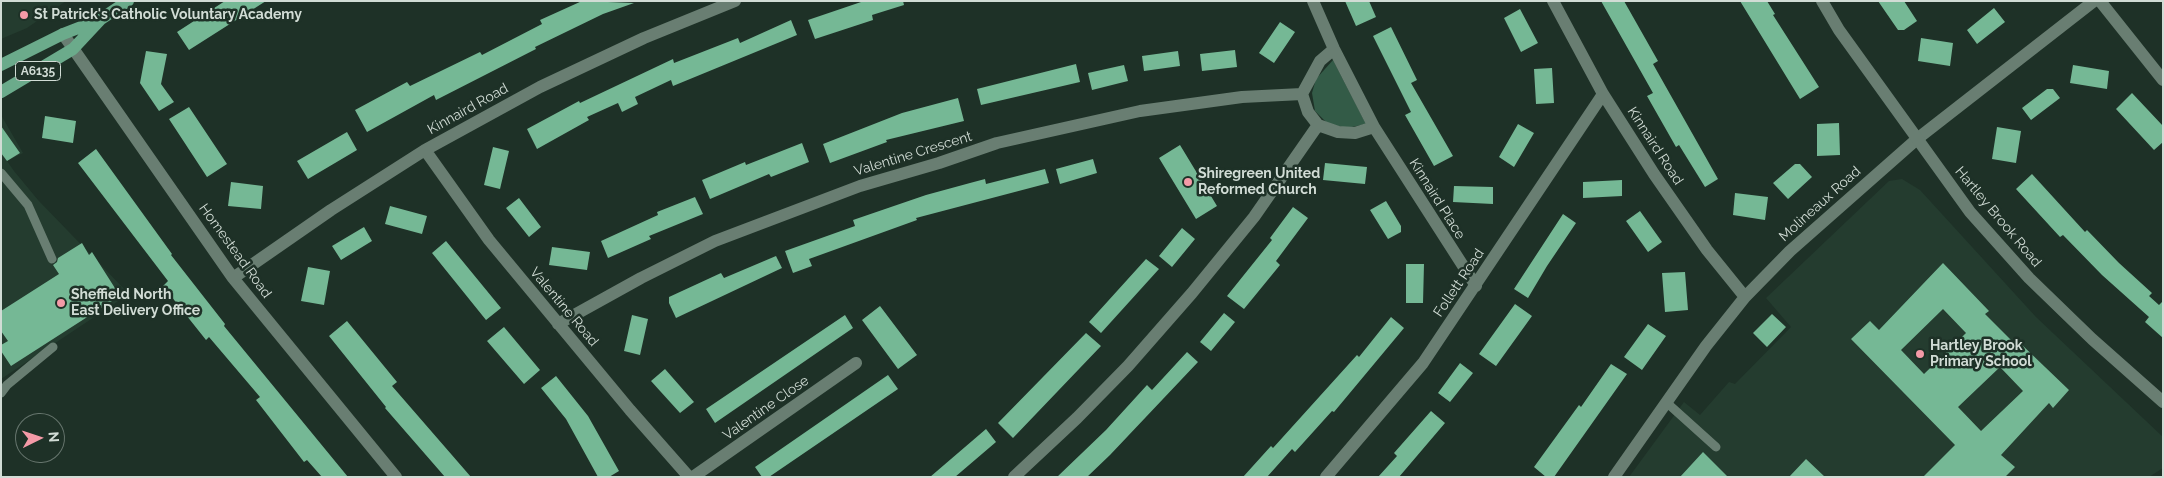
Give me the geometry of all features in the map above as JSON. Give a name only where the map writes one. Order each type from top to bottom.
[{"type":"main road","name":"A6135","points":[[1,65],[63,34],[101,19],[128,1]]},
{"type":"main road","name":"A6135","points":[[1,92],[73,49],[101,19]]},
{"type":"street","name":"Kinnaird Road","points":[[233,278],[331,210],[425,150],[540,87],[644,38],[735,1]]},
{"type":"street","name":"Kinnaird Place","points":[[1313,1],[1334,49],[1374,127],[1428,214],[1476,286]]},
{"type":"street","name":"Kinnaird Road","points":[[1553,1],[1604,94],[1654,174],[1708,250],[1745,297]]},
{"type":"street","name":"Hartley Brook Road","points":[[1822,1],[1839,30],[1970,212],[2029,278],[2092,339],[2163,402]]},
{"type":"street","name":"Molineaux Road","points":[[1614,477],[1706,346],[1745,297],[1790,251],[1916,139],[2094,1]]},
{"type":"street","points":[[2100,1],[2163,80]]},
{"type":"street","name":"Homestead Road","points":[[63,34],[233,278],[396,477]]},
{"type":"street","points":[[1334,49],[1320,61],[1302,94],[1308,112],[1318,125],[1338,132],[1355,133],[1374,127]]},
{"type":"street","name":"Valentine Crescent","points":[[558,324],[640,278],[715,241],[860,186],[939,163],[997,143],[1140,111],[1242,97],[1302,94]]},
{"type":"street","name":"Follett Road","points":[[1326,477],[1423,363],[1604,94]]},
{"type":"street","points":[[1014,477],[1102,392],[1192,293],[1254,217],[1318,125]]},
{"type":"street","name":"Valentine Road","points":[[425,150],[489,240],[630,410],[689,477]]},
{"type":"street","name":"Valentine Close","points":[[693,477],[856,363]]},
{"type":"lane","points":[[1,173],[28,206],[52,259]]},
{"type":"lane","points":[[1,392],[53,348]]},
{"type":"lane","points":[[1666,402],[1716,447]]},
{"type":"shaded area","name":"St Patrick's Catholic Voluntary Academy","points":[[1,1],[66,1],[27,28],[1,39]]},
{"type":"shaded area","points":[[1333,60],[1366,124],[1347,128],[1328,124],[1315,111],[1312,93],[1316,79]]},
{"type":"shaded area","points":[[1,115],[23,153],[7,161],[14,171],[38,200],[129,294],[1,379]]},
{"type":"shaded area","name":"Hartley Brook Primary School","points":[[1902,179],[1920,190],[2036,317],[2163,437],[2163,468],[2149,477],[1629,477],[1684,402],[1700,415],[1729,382],[1735,384],[1791,327],[1766,298],[1889,181]]},
{"type":"building","points":[[225,1],[266,1],[189,50],[177,32]]},
{"type":"building","points":[[582,1],[634,3],[603,14],[535,47],[536,49],[436,100],[434,95],[367,132],[355,110],[407,82],[410,86],[480,52],[482,55],[542,24],[540,20]]},
{"type":"building","points":[[864,1],[903,1],[904,5],[872,15],[873,20],[815,39],[808,20]]},
{"type":"building","points":[[1345,1],[1369,1],[1376,17],[1356,26]]},
{"type":"building","points":[[1601,1],[1624,1],[1658,61],[1653,64],[1718,179],[1705,187],[1679,145],[1676,147],[1647,96],[1653,93]]},
{"type":"building","points":[[1740,1],[1767,1],[1775,14],[1773,15],[1819,87],[1800,99]]},
{"type":"building","points":[[1878,1],[1904,1],[1917,21],[1904,30],[1898,30]]},
{"type":"building","points":[[1994,8],[2005,22],[1977,44],[1967,30]]},
{"type":"building","points":[[1520,9],[1538,43],[1521,52],[1504,18]]},
{"type":"building","points":[[791,20],[797,35],[673,86],[671,80],[635,97],[638,104],[622,112],[618,103],[587,117],[589,120],[537,149],[527,129],[579,101],[580,103],[673,59],[674,63],[738,38],[740,43]]},
{"type":"building","points":[[1280,22],[1295,32],[1274,63],[1259,53]]},
{"type":"building","points":[[1391,27],[1417,80],[1411,83],[1453,156],[1434,166],[1405,115],[1411,112],[1373,36]]},
{"type":"building","points":[[1921,38],[1953,43],[1950,66],[1918,61]]},
{"type":"building","points":[[1235,50],[1237,67],[1202,71],[1200,54]]},
{"type":"building","points":[[146,51],[167,54],[161,84],[174,102],[159,111],[140,83]]},
{"type":"building","points":[[1178,51],[1180,66],[1144,71],[1142,56]]},
{"type":"building","points":[[1076,64],[1080,82],[981,105],[977,89]]},
{"type":"building","points":[[1124,65],[1128,81],[1092,90],[1088,73]]},
{"type":"building","points":[[2073,65],[2109,71],[2107,89],[2070,83]]},
{"type":"building","points":[[1552,68],[1554,103],[1536,104],[1534,69]]},
{"type":"building","points":[[2047,89],[2053,89],[2060,98],[2031,120],[2022,108]]},
{"type":"building","points":[[2132,93],[2163,126],[2163,142],[2154,150],[2116,109]]},
{"type":"building","points":[[958,98],[964,121],[886,140],[887,142],[830,163],[823,144],[902,113]]},
{"type":"building","points":[[189,107],[227,164],[207,177],[169,119]]},
{"type":"building","points":[[45,116],[76,121],[73,143],[42,138]]},
{"type":"building","points":[[1839,123],[1840,155],[1817,156],[1817,124]]},
{"type":"building","points":[[1518,124],[1534,133],[1514,167],[1499,157]]},
{"type":"building","points":[[1,126],[20,153],[7,161],[1,153]]},
{"type":"building","points":[[1997,127],[2021,131],[2016,163],[1992,159]]},
{"type":"building","points":[[347,132],[357,150],[308,179],[297,161]]},
{"type":"building","points":[[802,143],[809,162],[771,177],[769,174],[710,199],[702,180],[745,162],[746,165]]},
{"type":"building","name":"Shiregreen United Reformed Church","points":[[1180,145],[1217,206],[1196,219],[1159,158]]},
{"type":"building","points":[[493,147],[509,151],[500,189],[484,185]]},
{"type":"building","points":[[96,149],[171,255],[225,324],[224,326],[348,477],[322,477],[307,460],[304,462],[256,400],[260,397],[209,337],[206,340],[163,286],[168,281],[78,163]]},
{"type":"building","points":[[1093,159],[1097,173],[1060,184],[1056,169]]},
{"type":"building","points":[[1325,163],[1367,167],[1365,184],[1323,180]]},
{"type":"building","points":[[1795,164],[1800,164],[1812,177],[1788,199],[1773,183]]},
{"type":"building","points":[[1045,169],[1049,183],[916,218],[917,220],[809,259],[812,266],[793,273],[785,251],[855,226],[853,220],[926,195],[985,179],[986,184]]},
{"type":"building","points":[[2032,174],[2085,232],[2087,230],[2152,293],[2149,296],[2159,305],[2163,301],[2163,338],[2145,322],[2149,317],[2102,275],[2063,235],[2060,237],[2016,189]]},
{"type":"building","points":[[1622,180],[1622,196],[1583,198],[1583,182]]},
{"type":"building","points":[[231,182],[263,186],[261,209],[228,206]]},
{"type":"building","points":[[1454,186],[1493,187],[1493,204],[1453,202]]},
{"type":"building","points":[[1735,193],[1768,197],[1765,220],[1733,215]]},
{"type":"building","points":[[695,197],[703,214],[649,236],[651,239],[608,258],[601,241],[658,215],[657,212]]},
{"type":"building","points":[[519,198],[541,227],[529,237],[506,208]]},
{"type":"building","points":[[1386,201],[1401,226],[1401,232],[1388,239],[1370,210]]},
{"type":"building","points":[[390,206],[427,216],[422,234],[385,224]]},
{"type":"building","points":[[1293,207],[1308,218],[1276,261],[1280,265],[1244,309],[1227,296],[1272,240],[1270,238]]},
{"type":"building","points":[[1640,211],[1662,242],[1648,252],[1626,221]]},
{"type":"building","points":[[1563,214],[1576,223],[1528,298],[1514,289]]},
{"type":"building","points":[[364,227],[372,241],[341,260],[332,246]]},
{"type":"building","points":[[1182,228],[1195,239],[1172,267],[1159,256]]},
{"type":"building","points":[[446,241],[501,308],[486,320],[432,253]]},
{"type":"building","name":"Sheffield North East Delivery Office","points":[[82,243],[89,255],[92,252],[120,296],[11,366],[1,351],[1,345],[8,341],[1,331],[1,311],[59,274],[53,265],[57,262],[58,258]]},
{"type":"building","points":[[552,247],[590,252],[587,270],[549,265]]},
{"type":"building","points":[[776,256],[782,268],[676,318],[669,303],[669,297],[721,273],[724,278]]},
{"type":"building","points":[[1146,259],[1159,269],[1101,333],[1089,322]]},
{"type":"building","points":[[1943,263],[1989,311],[1985,314],[2018,347],[2021,344],[2069,390],[2053,408],[2049,403],[2001,455],[2015,467],[2005,477],[1923,477],[1955,445],[1851,339],[1870,321],[1879,330]],"holes":[[[1943,309],[1966,333],[1924,374],[1901,350]],[[2000,367],[2023,391],[1981,431],[1958,407]]]},
{"type":"building","points":[[1406,264],[1424,264],[1423,303],[1406,303]]},
{"type":"building","points":[[308,267],[330,271],[324,305],[301,301]]},
{"type":"building","points":[[1685,272],[1688,310],[1665,312],[1662,273]]},
{"type":"building","points":[[1515,304],[1532,316],[1496,366],[1479,354]]},
{"type":"building","points":[[880,306],[917,355],[898,369],[862,320]]},
{"type":"building","points":[[1224,313],[1235,322],[1211,351],[1200,342]]},
{"type":"building","points":[[1772,314],[1786,327],[1767,347],[1753,333]]},
{"type":"building","points":[[632,315],[648,319],[640,355],[624,351]]},
{"type":"building","points":[[845,315],[853,328],[715,423],[706,409]]},
{"type":"building","points":[[1391,317],[1404,328],[1334,412],[1332,411],[1295,452],[1292,449],[1267,477],[1243,477],[1271,446],[1273,448],[1357,355],[1359,357]]},
{"type":"building","points":[[347,321],[397,382],[392,386],[471,477],[445,477],[385,408],[329,336]]},
{"type":"building","points":[[1648,324],[1666,336],[1642,370],[1624,357]]},
{"type":"building","points":[[504,327],[540,370],[524,384],[487,341]]},
{"type":"building","points":[[1086,333],[1101,346],[1013,438],[998,423]]},
{"type":"building","points":[[1187,352],[1198,362],[1110,455],[1087,477],[1057,477],[1106,430],[1147,385],[1152,390]]},
{"type":"building","points":[[1460,363],[1473,373],[1450,402],[1438,393]]},
{"type":"building","points":[[1611,364],[1627,374],[1554,477],[1546,477],[1534,467],[1579,405],[1581,407]]},
{"type":"building","points":[[665,369],[694,402],[680,413],[651,381]]},
{"type":"building","points":[[888,375],[898,389],[769,477],[762,477],[755,467]]},
{"type":"building","points":[[556,376],[588,416],[619,471],[609,477],[598,477],[566,419],[541,388]]},
{"type":"building","points":[[1431,411],[1445,423],[1399,477],[1378,477],[1397,456],[1394,453]]},
{"type":"building","points":[[986,429],[996,442],[955,477],[930,477]]},
{"type":"building","points":[[1703,452],[1728,477],[1680,477]]},
{"type":"building","points":[[1806,459],[1825,477],[1789,477]]},
{"type":"place","name":"St Patrick's Catholic Voluntary Academy","points":[[24,15]]},
{"type":"place","name":"Shiregreen United Reformed Church","points":[[1188,182]]},
{"type":"place","name":"Sheffield North East Delivery Office","points":[[61,303]]},
{"type":"place","name":"Hartley Brook Primary School","points":[[1920,354]]}]
